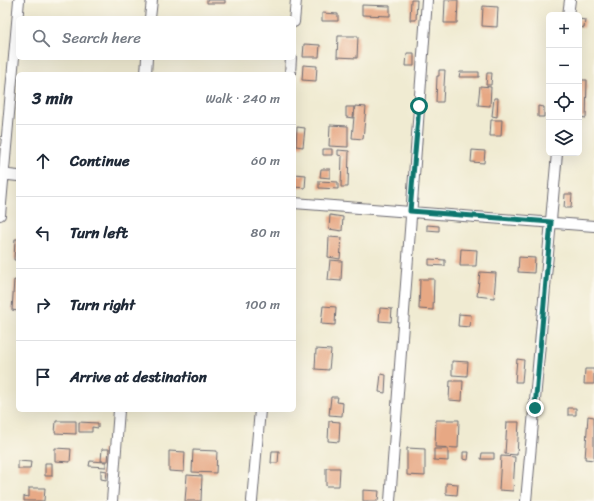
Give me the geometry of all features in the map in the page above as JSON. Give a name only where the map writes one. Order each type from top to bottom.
[{"type":"street","points":[[17,16],[19,0]]},
{"type":"street","points":[[150,16],[152,0]]},
{"type":"street","points":[[295,16],[296,0]]},
{"type":"street","points":[[390,501],[410,211],[427,0]]},
{"type":"street","points":[[568,12],[570,0]]},
{"type":"street","points":[[0,215],[2,175],[16,31]]},
{"type":"street","points":[[146,72],[147,60]]},
{"type":"street","points":[[290,72],[291,60]]},
{"type":"street","points":[[526,501],[557,156]]},
{"type":"street","points":[[2,175],[16,176]]},
{"type":"street","points":[[296,203],[594,226]]},
{"type":"street","points":[[112,501],[119,412]]},
{"type":"street","points":[[252,501],[260,412]]},
{"type":"building","points":[[207,0],[225,0],[225,3],[207,3]]},
{"type":"building","points":[[411,0],[417,0],[416,20],[410,20]]},
{"type":"building","points":[[445,0],[458,0],[457,23],[444,23]]},
{"type":"building","points":[[362,5],[390,6],[390,16],[362,15]]},
{"type":"building","points":[[483,6],[498,7],[497,27],[482,26]]},
{"type":"building","points":[[322,13],[338,14],[338,21],[322,21]]},
{"type":"building","points":[[582,20],[585,20],[584,28],[582,28]]},
{"type":"building","points":[[338,36],[358,36],[357,58],[337,57]]},
{"type":"building","points":[[304,44],[320,45],[319,57],[303,57]]},
{"type":"building","points":[[407,53],[414,53],[414,66],[406,66]]},
{"type":"building","points":[[303,65],[317,66],[316,81],[302,80]]},
{"type":"building","points":[[439,70],[445,70],[443,102],[436,102],[437,76],[439,76]]},
{"type":"building","points":[[460,72],[479,72],[479,77],[459,77]]},
{"type":"building","points":[[487,73],[492,73],[491,85],[486,85]]},
{"type":"building","points":[[582,80],[587,80],[586,118],[582,117]]},
{"type":"building","points":[[480,86],[491,87],[490,106],[478,105]]},
{"type":"building","points":[[494,98],[498,98],[497,117],[492,116]]},
{"type":"building","points":[[355,106],[366,107],[363,139],[352,138]]},
{"type":"building","points":[[538,106],[544,107],[544,117],[538,117]]},
{"type":"building","points":[[346,107],[354,107],[353,118],[346,117]]},
{"type":"building","points":[[491,120],[502,120],[501,136],[490,136]]},
{"type":"building","points":[[330,125],[348,126],[348,147],[329,146]]},
{"type":"building","points":[[297,127],[305,128],[303,147],[296,146]]},
{"type":"building","points":[[323,149],[332,149],[332,155],[323,155]]},
{"type":"building","points":[[338,150],[349,151],[348,187],[341,187],[342,156],[338,155]]},
{"type":"building","points":[[472,150],[485,151],[484,163],[471,162]]},
{"type":"building","points":[[321,169],[330,169],[330,178],[320,177]]},
{"type":"building","points":[[296,174],[306,175],[305,188],[296,187]]},
{"type":"building","points":[[319,181],[338,182],[338,189],[319,188]]},
{"type":"building","points":[[565,194],[572,194],[571,208],[564,208]]},
{"type":"building","points":[[330,215],[343,217],[342,231],[329,229]]},
{"type":"building","points":[[427,225],[439,226],[439,231],[427,230]]},
{"type":"building","points":[[329,237],[342,238],[340,259],[328,257]]},
{"type":"building","points":[[15,239],[16,239],[16,260],[14,260]]},
{"type":"building","points":[[461,249],[477,250],[476,266],[460,266]]},
{"type":"building","points":[[519,257],[535,258],[534,273],[518,272]]},
{"type":"building","points":[[429,259],[445,260],[445,266],[429,265]]},
{"type":"building","points":[[330,260],[342,261],[341,281],[328,280]]},
{"type":"building","points":[[480,272],[496,273],[494,298],[477,296]]},
{"type":"building","points":[[420,279],[434,279],[433,310],[419,309]]},
{"type":"building","points":[[14,280],[16,280],[16,311],[12,310]]},
{"type":"building","points":[[323,306],[336,307],[335,325],[321,324]]},
{"type":"building","points":[[380,308],[392,309],[391,322],[379,321]]},
{"type":"building","points":[[459,314],[471,315],[470,327],[458,326]]},
{"type":"building","points":[[316,349],[331,350],[329,370],[315,369]]},
{"type":"building","points":[[517,359],[524,360],[522,382],[515,382]]},
{"type":"building","points":[[452,361],[468,362],[467,376],[452,375]]},
{"type":"building","points":[[585,369],[594,369],[594,384],[584,384]]},
{"type":"building","points":[[381,374],[386,375],[385,393],[379,392]]},
{"type":"building","points":[[450,381],[463,381],[462,401],[449,400]]},
{"type":"building","points":[[331,397],[338,397],[337,402],[343,403],[342,416],[329,415]]},
{"type":"building","points":[[568,408],[576,408],[576,415],[568,415]]},
{"type":"building","points":[[588,416],[594,417],[594,460],[585,459]]},
{"type":"building","points":[[436,420],[459,420],[458,448],[435,447]]},
{"type":"building","points":[[56,421],[76,421],[76,434],[55,433]]},
{"type":"building","points":[[329,421],[340,422],[339,442],[328,441]]},
{"type":"building","points":[[79,422],[98,423],[98,428],[92,427],[92,432],[79,432]]},
{"type":"building","points":[[507,422],[519,422],[517,455],[505,454]]},
{"type":"building","points":[[55,448],[71,449],[70,462],[55,461]]},
{"type":"building","points":[[407,448],[425,449],[425,476],[407,475]]},
{"type":"building","points":[[102,449],[109,449],[108,461],[101,461]]},
{"type":"building","points":[[434,449],[448,449],[448,461],[434,460]]},
{"type":"building","points":[[193,450],[217,451],[216,473],[192,472]]},
{"type":"building","points":[[169,451],[185,452],[184,472],[169,471]]},
{"type":"building","points":[[272,451],[279,451],[278,463],[271,463]]},
{"type":"building","points":[[463,452],[469,452],[468,460],[463,459]]},
{"type":"building","points":[[482,453],[494,453],[494,459],[481,459]]},
{"type":"building","points":[[501,456],[515,457],[513,491],[499,490]]},
{"type":"building","points":[[18,461],[31,462],[30,469],[18,469]]},
{"type":"building","points":[[90,461],[106,462],[106,467],[89,466]]},
{"type":"building","points":[[45,463],[52,463],[52,476],[45,476]]},
{"type":"building","points":[[326,468],[340,468],[339,486],[326,486]]},
{"type":"building","points":[[101,470],[107,471],[106,480],[101,479]]},
{"type":"building","points":[[187,475],[202,476],[201,501],[185,501]]},
{"type":"building","points":[[446,483],[458,484],[457,495],[446,494]]},
{"type":"building","points":[[29,488],[45,488],[44,501],[24,501],[24,496],[29,497]]},
{"type":"building","points":[[363,490],[379,491],[378,501],[363,501]]},
{"type":"route","points":[[419,106],[410,211],[551,222],[535,408]]}]
